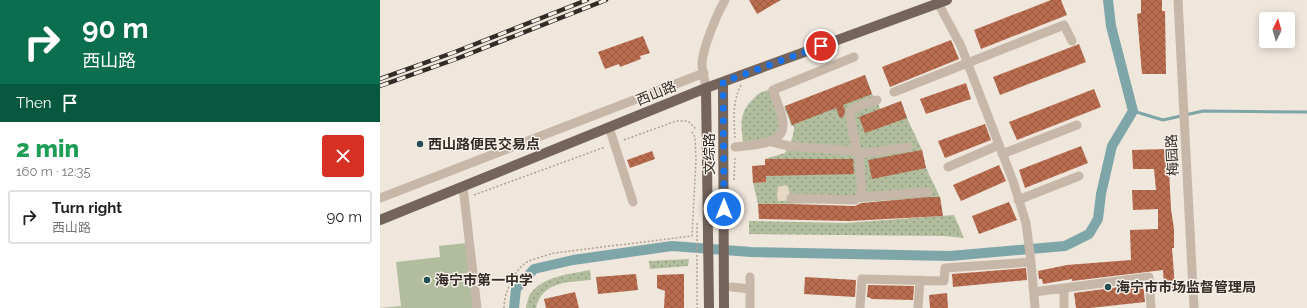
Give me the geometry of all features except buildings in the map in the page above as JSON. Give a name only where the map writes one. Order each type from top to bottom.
[{"type":"main road","name":"西山路","points":[[380,220],[706,88],[942,2]]},
{"type":"main road","name":"文综路","points":[[723,82],[724,308]]},
{"type":"main road","points":[[706,88],[709,308]]},
{"type":"street","points":[[706,88],[702,63],[708,39],[725,0]]},
{"type":"street","name":"梅园路","points":[[1178,0],[1194,308]]},
{"type":"street","points":[[942,2],[968,63],[1018,200],[1026,229],[1031,262],[1035,308]]},
{"type":"street","points":[[894,92],[1064,25],[1072,42]]},
{"type":"street","points":[[772,142],[778,138],[782,132],[783,124],[773,90],[854,57]]},
{"type":"street","points":[[380,198],[704,73]]},
{"type":"street","points":[[859,197],[862,192],[850,112],[856,107],[878,100]]},
{"type":"street","points":[[1002,154],[1077,125]]},
{"type":"street","points":[[609,128],[633,202]]},
{"type":"street","points":[[735,147],[772,142],[789,146],[857,152],[908,147]]},
{"type":"street","points":[[948,167],[999,145]]},
{"type":"street","points":[[1018,200],[1079,176]]},
{"type":"street","points":[[463,187],[477,308]]},
{"type":"street","points":[[791,198],[855,200],[859,197],[928,192]]},
{"type":"street","points":[[860,308],[862,279],[944,281],[945,268],[1031,262]]},
{"type":"street","points":[[750,277],[750,308]]},
{"type":"street","points":[[1034,292],[1149,277],[1151,308]]},
{"type":"street","points":[[918,308],[920,280]]},
{"type":"street","points":[[732,287],[750,289]]},
{"type":"street","points":[[1064,288],[1064,308]]},
{"type":"path","points":[[504,308],[506,293],[518,271],[526,263],[537,258],[554,254],[692,236],[696,160],[695,137],[692,132]]},
{"type":"path","points":[[697,227],[697,308]]},
{"type":"green space","points":[[865,75],[872,94],[877,100],[880,109],[901,101],[922,150],[926,168],[940,197],[845,203],[758,204],[753,183],[766,182],[765,159],[785,153],[794,130],[794,126],[791,126],[784,107]]},
{"type":"green space","points":[[769,90],[780,123],[779,129],[776,134],[770,137],[743,142],[742,119],[745,109],[758,94]]},
{"type":"green space","points":[[954,215],[964,238],[944,236],[749,234],[749,221],[846,223]]},
{"type":"green space","points":[[466,243],[473,308],[380,308],[401,306],[396,262],[440,257],[439,246]]},
{"type":"green space","points":[[689,259],[688,266],[650,269],[649,261]]},
{"type":"green space","points":[[590,270],[591,280],[574,281],[550,288],[539,299],[536,308],[526,308],[528,298],[536,287],[550,279]]},
{"type":"shaded area","points":[[785,185],[788,187],[791,198],[785,201],[778,201],[778,187]]},
{"type":"waterway","points":[[514,308],[516,289],[534,269],[573,260],[672,246],[751,252],[950,256],[1065,246],[1089,234],[1098,219],[1101,194],[1112,146],[1133,111],[1111,26],[1108,0]]},
{"type":"waterway","points":[[1133,111],[1163,120],[1203,111],[1307,112]]},
{"type":"railway","points":[[380,79],[455,52],[587,0]]},
{"type":"railway","points":[[380,86],[456,59],[606,0]]},
{"type":"place","name":"西山路便民交易点","points":[[420,144]]},
{"type":"place","name":"海宁市第一中学","points":[[427,280]]},
{"type":"place","name":"海宁市市场监督管理局","points":[[1108,287]]},
{"type":"route","points":[[724,209],[723,82],[821,46]]}]
